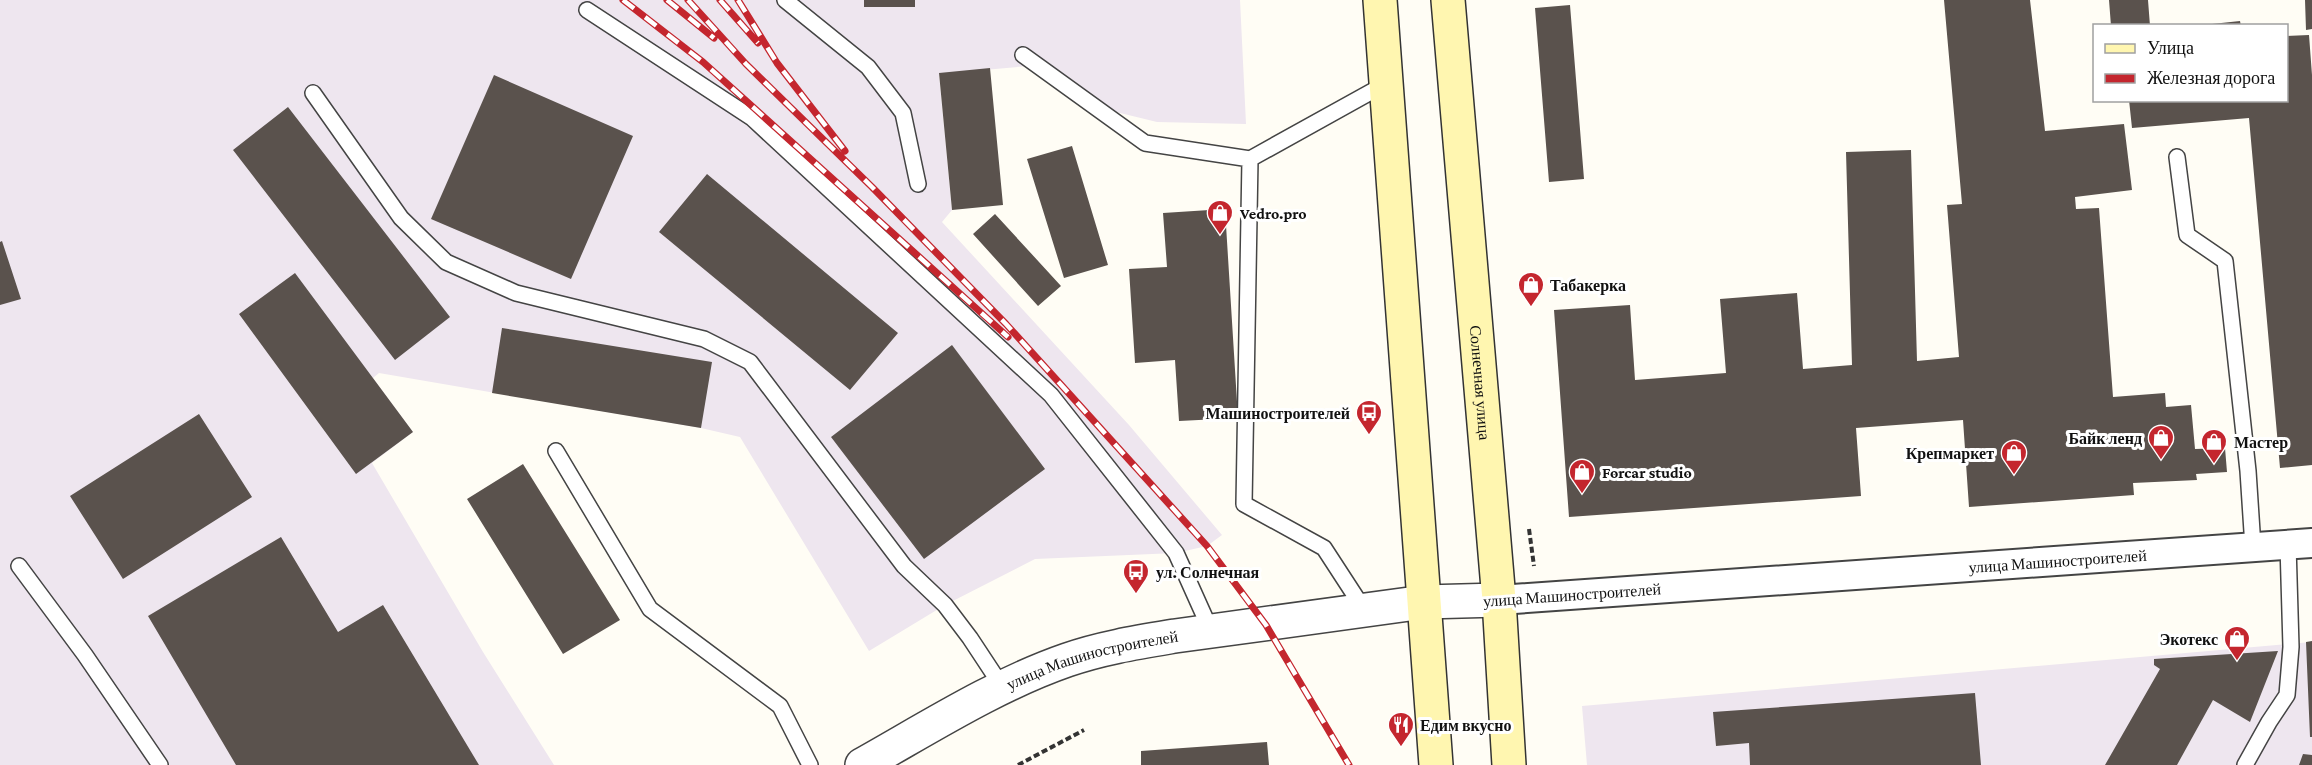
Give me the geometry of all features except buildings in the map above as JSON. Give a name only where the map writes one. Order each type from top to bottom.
[{"type":"main road","points":[[1380,0],[1436,765]]},
{"type":"main road","name":"Солнечная улица","points":[[1448,0],[1499,600],[1509,765]]},
{"type":"street","name":"улица Машиностроителей","points":[[862,765],[1003,688],[1067,660],[1135,643],[1211,631],[1424,602],[1499,600],[2300,544]]},
{"type":"lane","points":[[785,0],[868,67],[903,113],[918,184]]},
{"type":"lane","points":[[587,10],[752,118],[1051,395],[1176,553],[1211,631]]},
{"type":"lane","points":[[1023,55],[1145,143],[1251,159],[1387,83]]},
{"type":"lane","points":[[313,93],[401,218],[446,262],[516,293],[704,339],[750,362],[904,566],[945,605],[1003,688]]},
{"type":"lane","points":[[2177,157],[2187,235],[2225,261],[2248,471],[2253,547]]},
{"type":"lane","points":[[1251,159],[1244,504],[1324,548],[1365,611]]},
{"type":"lane","points":[[556,451],[650,609],[780,706],[810,765]]},
{"type":"lane","points":[[2245,765],[2287,695],[2300,544]]},
{"type":"lane","points":[[19,566],[85,655],[158,764]]},
{"type":"path","points":[[1017,765],[1084,730]]},
{"type":"shaded area","points":[[0,0],[1240,0],[1246,124],[1157,122],[1071,101],[1039,65],[939,74],[952,210],[942,222],[1129,425],[1222,535],[1207,546],[1176,553],[1035,559],[945,605],[869,651],[740,437],[701,428],[379,373],[373,378],[413,432],[372,463],[483,652],[554,765],[0,765]]},
{"type":"shaded area","points":[[2312,642],[2312,765],[1587,765],[1582,706]]},
{"type":"railway","points":[[623,0],[703,62],[1008,337]]},
{"type":"railway","points":[[667,0],[714,38]]},
{"type":"railway","points":[[688,0],[746,64],[872,187],[1006,324],[1207,546],[1266,625],[1349,765]]},
{"type":"railway","points":[[720,0],[758,43]]},
{"type":"railway","points":[[738,0],[777,63],[845,151]]},
{"type":"place","name":"Vedro.pro","points":[[1220,236]]},
{"type":"place","name":"Табакерка","points":[[1531,308]]},
{"type":"place","name":"Машиностроителей","points":[[1369,436]]},
{"type":"place","name":"Байк ленд","points":[[2161,461]]},
{"type":"place","name":"Мастер","points":[[2214,465]]},
{"type":"place","name":"Крепмаркет","points":[[2014,476]]},
{"type":"place","name":"Forcar studio","points":[[1582,495]]},
{"type":"place","name":"ул. Солнечная","points":[[1136,595]]},
{"type":"place","name":"Экотекс","points":[[2237,662]]},
{"type":"place","name":"Едим вкусно","points":[[1401,748]]}]
